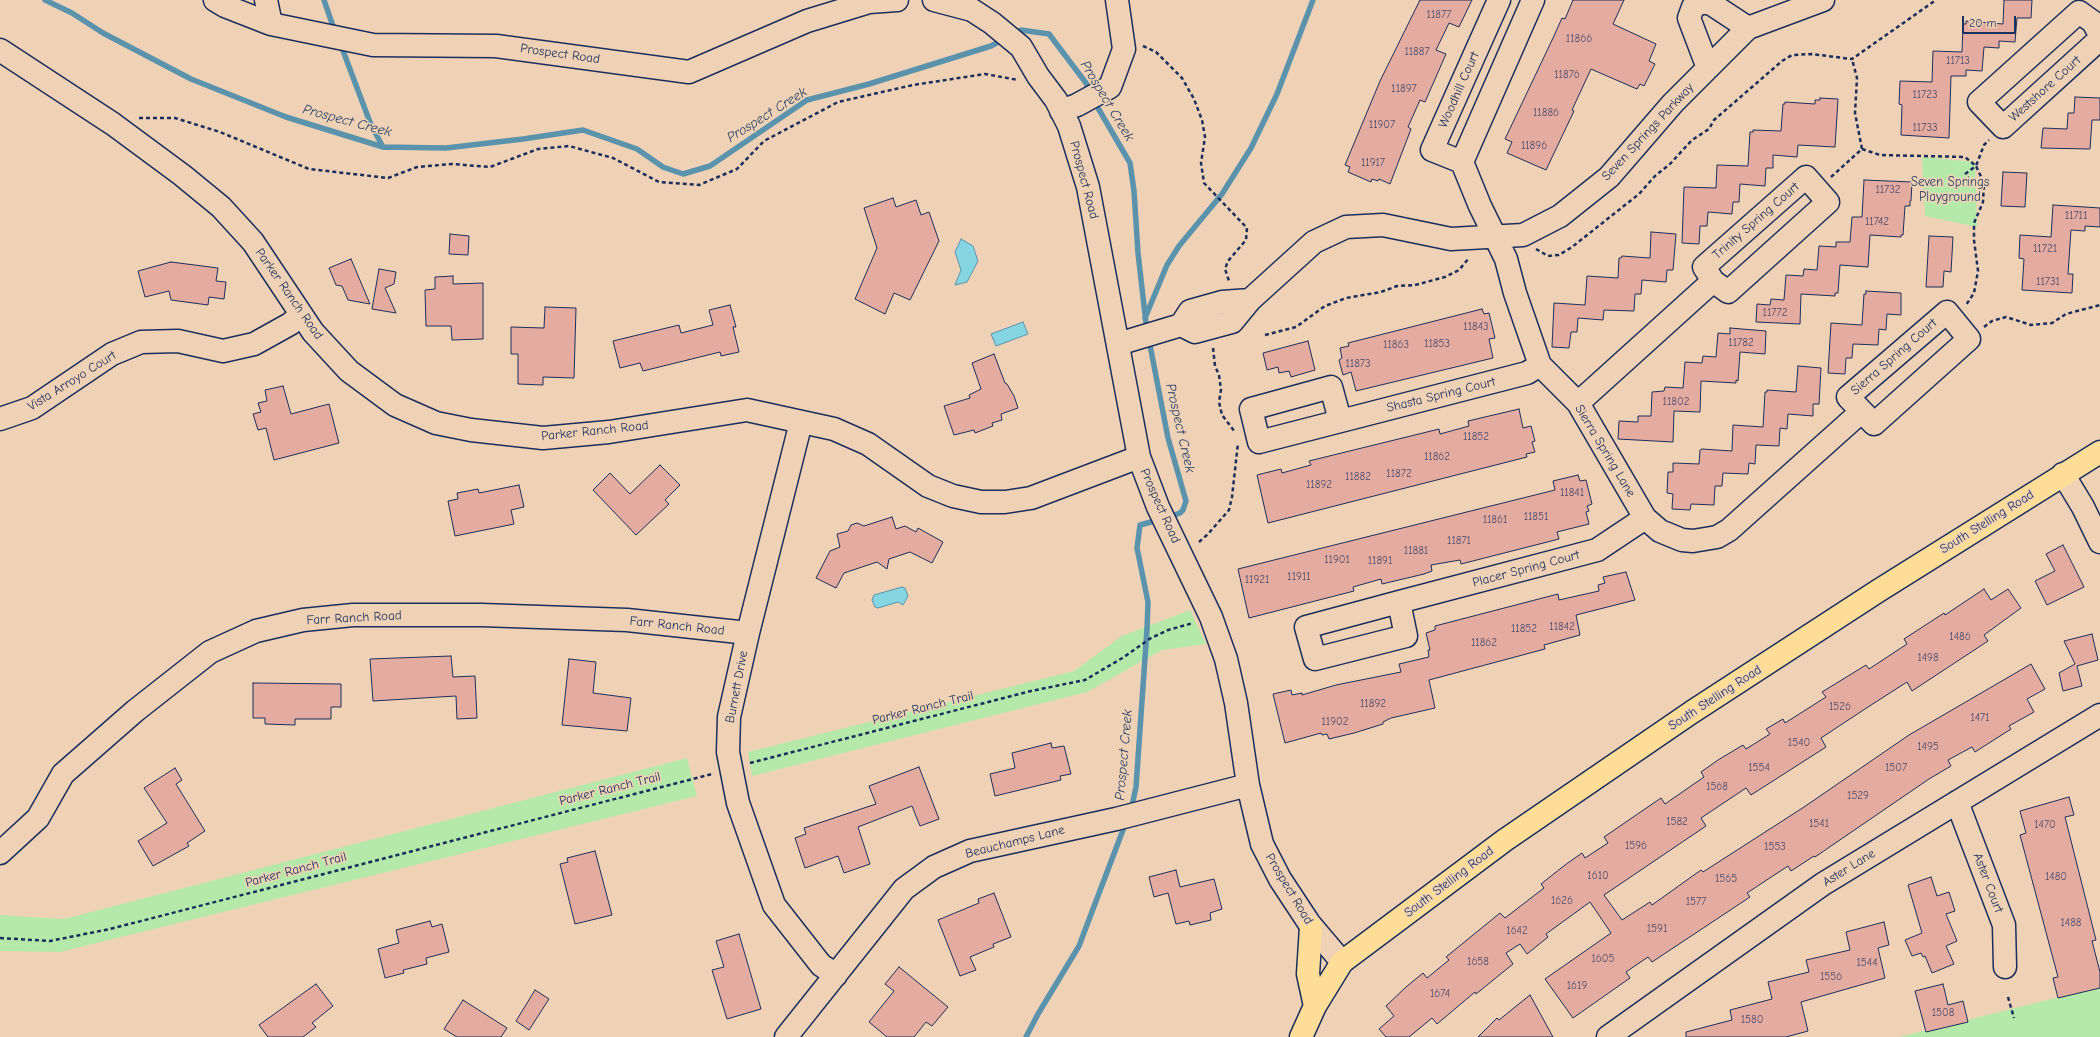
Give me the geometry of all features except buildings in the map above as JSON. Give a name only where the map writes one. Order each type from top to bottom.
[{"type":"main road","name":"South Stelling Road","points":[[1342,962],[1505,840],[1686,716],[1878,591],[2100,452]]},
{"type":"main road","points":[[1311,927],[1308,974],[1315,1006]]},
{"type":"main road","points":[[1301,1037],[1315,1006],[1342,962]]},
{"type":"street","name":"Prospect Road","points":[[215,0],[224,6],[271,24],[373,45],[496,46],[689,72],[807,21],[869,2],[897,0]]},
{"type":"street","points":[[266,0],[271,24]]},
{"type":"street","name":"Prospect Road","points":[[934,0],[975,5],[992,23],[1021,47],[1038,76],[1056,100],[1080,103],[1069,126],[1088,187],[1139,457],[1158,507],[1211,617],[1226,659],[1236,703],[1248,785],[1262,844],[1280,879],[1311,927],[1342,962]]},
{"type":"street","points":[[1080,103],[1110,87],[1124,49],[1117,0]]},
{"type":"street","name":"Woodhill Court","points":[[1462,162],[1432,150],[1499,0]]},
{"type":"street","points":[[1496,236],[1480,206],[1462,162],[1534,0]]},
{"type":"street","name":"Seven Springs Parkway","points":[[1118,344],[1181,325],[1190,311],[1222,302],[1250,300],[1314,242],[1346,227],[1383,225],[1451,239],[1523,235],[1560,216],[1609,177],[1673,103],[1748,28],[1823,0]]},
{"type":"street","points":[[1708,68],[1689,18],[1693,7],[1701,3],[1710,3],[1748,28]]},
{"type":"street","name":"Westshore Court","points":[[2079,12],[2098,28],[2003,127],[1979,102],[2079,12]]},
{"type":"street","name":"Parker Ranch Road","points":[[0,50],[113,124],[182,175],[221,207],[253,242],[313,332],[349,371],[395,405],[436,423],[471,430],[543,438],[609,432],[747,410],[834,429],[868,444],[928,486],[953,496],[980,502],[1005,502],[1031,498],[1139,457]]},
{"type":"street","name":"Trinity Spring Court","points":[[1806,177],[1828,202],[1728,292],[1714,281],[1704,267],[1806,177]]},
{"type":"street","name":"Sierra Spring Lane","points":[[1496,236],[1506,259],[1515,293],[1540,365],[1578,403],[1645,518]]},
{"type":"street","name":"Trinity Spring Court","points":[[1578,403],[1714,281]]},
{"type":"street","name":"Sierra Spring Court","points":[[1947,312],[1969,338],[1874,424],[1861,412],[1848,396],[1947,312]]},
{"type":"street","name":"Vista Arroyo Court","points":[[0,419],[32,408],[112,354],[141,342],[178,341],[223,351],[254,344],[290,324],[301,315]]},
{"type":"street","name":"Shasta Spring Court","points":[[1340,420],[1527,373],[1540,365]]},
{"type":"street","name":"Sierra Spring Court","points":[[1645,518],[1660,531],[1682,540],[1693,541],[1717,537],[1729,530],[1861,412]]},
{"type":"street","name":"Burnett Drive","points":[[801,422],[748,633],[729,717],[728,752],[738,803],[774,905],[821,965],[836,976]]},
{"type":"street","points":[[2063,474],[2083,507],[2100,542]]},
{"type":"street","name":"Placer Spring Court","points":[[1398,602],[1597,550],[1645,518]]},
{"type":"street","name":"Farr Ranch Road","points":[[0,853],[38,818],[63,774],[136,711],[210,652],[256,631],[303,620],[353,615],[481,615],[627,620],[748,633]]},
{"type":"street","name":"Aster Lane","points":[[1608,1037],[1823,884],[2100,715]]},
{"type":"street","name":"Beauchamps Lane","points":[[786,1037],[904,889],[934,867],[970,851],[1116,819],[1248,785]]},
{"type":"street","name":"Aster Court","points":[[1957,802],[2004,925],[2005,967]]},
{"type":"path","points":[[1534,246],[1537,252],[1548,256],[1559,255],[1572,248],[1639,194],[1692,140],[1709,129],[1714,120],[1782,61],[1792,55],[1811,54],[1852,59],[1936,0]]},
{"type":"path","points":[[1140,45],[1156,52],[1182,78],[1194,99],[1202,120],[1205,137],[1201,163],[1204,183],[1247,228],[1246,240],[1228,261],[1225,269],[1230,283]]},
{"type":"path","points":[[1852,59],[1857,78],[1855,113],[1862,149]]},
{"type":"path","points":[[113,124],[131,118],[175,118],[220,132],[309,169],[388,178],[417,167],[452,164],[490,167],[538,149],[569,146],[613,158],[659,182],[700,185],[737,169],[764,141],[838,102],[913,85],[985,74],[1016,80],[1038,76]]},
{"type":"path","points":[[1965,174],[1976,166],[1984,145],[2003,127]]},
{"type":"path","points":[[1862,149],[1880,154],[1965,157],[1976,166],[1984,182],[1983,202],[1974,223],[1974,240],[1978,271],[1974,293],[1963,310]]},
{"type":"path","points":[[1830,178],[1862,149]]},
{"type":"path","points":[[1265,335],[1296,326],[1325,306],[1346,298],[1381,292],[1397,286],[1415,285],[1445,277],[1460,270],[1470,256]]},
{"type":"path","points":[[1979,330],[1992,321],[2006,317],[2031,325],[2052,323],[2072,312],[2100,305]]},
{"type":"path","points":[[1199,542],[1229,510],[1232,497],[1238,441],[1235,432],[1222,415],[1219,402],[1221,390],[1219,375],[1215,366],[1213,345]]},
{"type":"path","name":"Parker Ranch Trail","points":[[0,938],[50,941],[110,929],[1031,691],[1085,680],[1124,657],[1140,644],[1151,638],[1168,630],[1211,617]]},
{"type":"path","points":[[2008,997],[2014,1018]]},
{"type":"green space","name":"Seven Springs Playground","points":[[1922,157],[1975,162],[1977,227],[1925,216]]},
{"type":"green space","points":[[1190,610],[1206,644],[1162,650],[1087,692],[752,776],[748,752],[1074,671],[1122,636]]},
{"type":"green space","points":[[687,758],[697,796],[60,952],[0,951],[0,915],[64,919]]},
{"type":"green space","points":[[2100,987],[2100,1037],[1899,1037],[2019,1007]]},
{"type":"water","points":[[961,239],[973,246],[978,261],[967,282],[955,285],[961,270],[955,252]]},
{"type":"water","points":[[1023,322],[1028,334],[996,346],[991,334]]},
{"type":"water","points":[[902,587],[905,588],[908,596],[903,605],[898,602],[878,608],[875,607],[872,600],[874,595]]},
{"type":"waterway","name":"Prospect Creek","points":[[45,0],[72,13],[103,33],[191,79],[286,117],[383,147],[446,148],[583,130],[637,149],[663,167],[683,174],[710,166],[807,100],[869,84],[991,46],[1004,39]]},
{"type":"waterway","points":[[324,0],[335,32]]},
{"type":"waterway","points":[[1145,318],[1167,265],[1179,246],[1222,194],[1251,148],[1277,94],[1313,0]]},
{"type":"waterway","name":"Prospect Creek","points":[[1014,34],[1021,30],[1049,34],[1086,83],[1090,93]]},
{"type":"waterway","points":[[342,48],[371,125],[383,147]]},
{"type":"waterway","name":"Prospect Creek","points":[[1094,101],[1130,163],[1147,332]]},
{"type":"waterway","name":"Prospect Creek","points":[[1149,340],[1168,438],[1186,501],[1183,510],[1180,513],[1169,517]]},
{"type":"waterway","name":"Prospect Creek","points":[[1131,810],[1136,787],[1148,602],[1137,548],[1140,525],[1158,520]]},
{"type":"waterway","name":"Prospect Creek","points":[[1026,1037],[1038,1014],[1079,946],[1126,822]]}]
